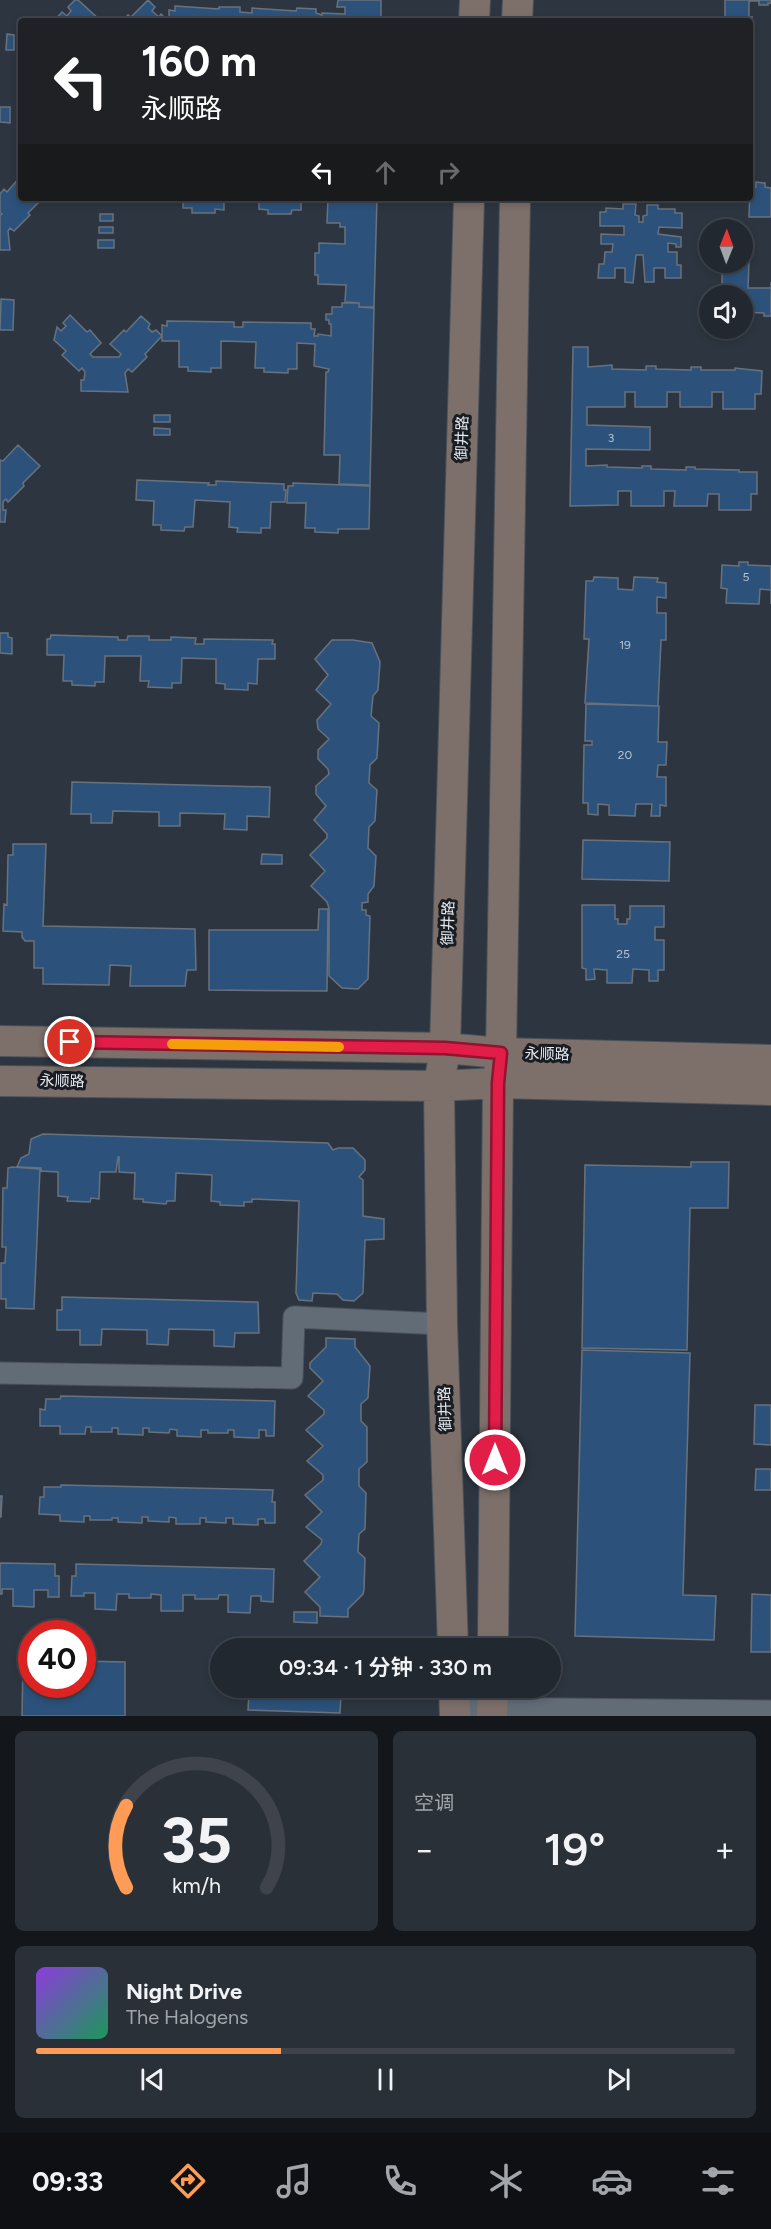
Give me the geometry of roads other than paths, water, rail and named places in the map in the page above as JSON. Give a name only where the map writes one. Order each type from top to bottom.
[{"type":"street","points":[[474,18],[475,0]]},
{"type":"street","points":[[517,18],[518,0]]},
{"type":"street","name":"御井路","points":[[453,1638],[442,1324],[439,1086],[445,1048],[469,201]]},
{"type":"street","points":[[493,1638],[498,1083],[501,1053],[515,201]]},
{"type":"street","name":"永顺路","points":[[0,1041],[445,1048],[501,1053],[771,1060]]},
{"type":"street","name":"永顺路","points":[[0,1081],[439,1086],[498,1083],[771,1090]]},
{"type":"street","points":[[0,1373],[292,1378],[294,1317],[442,1324]]},
{"type":"street","points":[[455,1704],[771,1712]]}]
